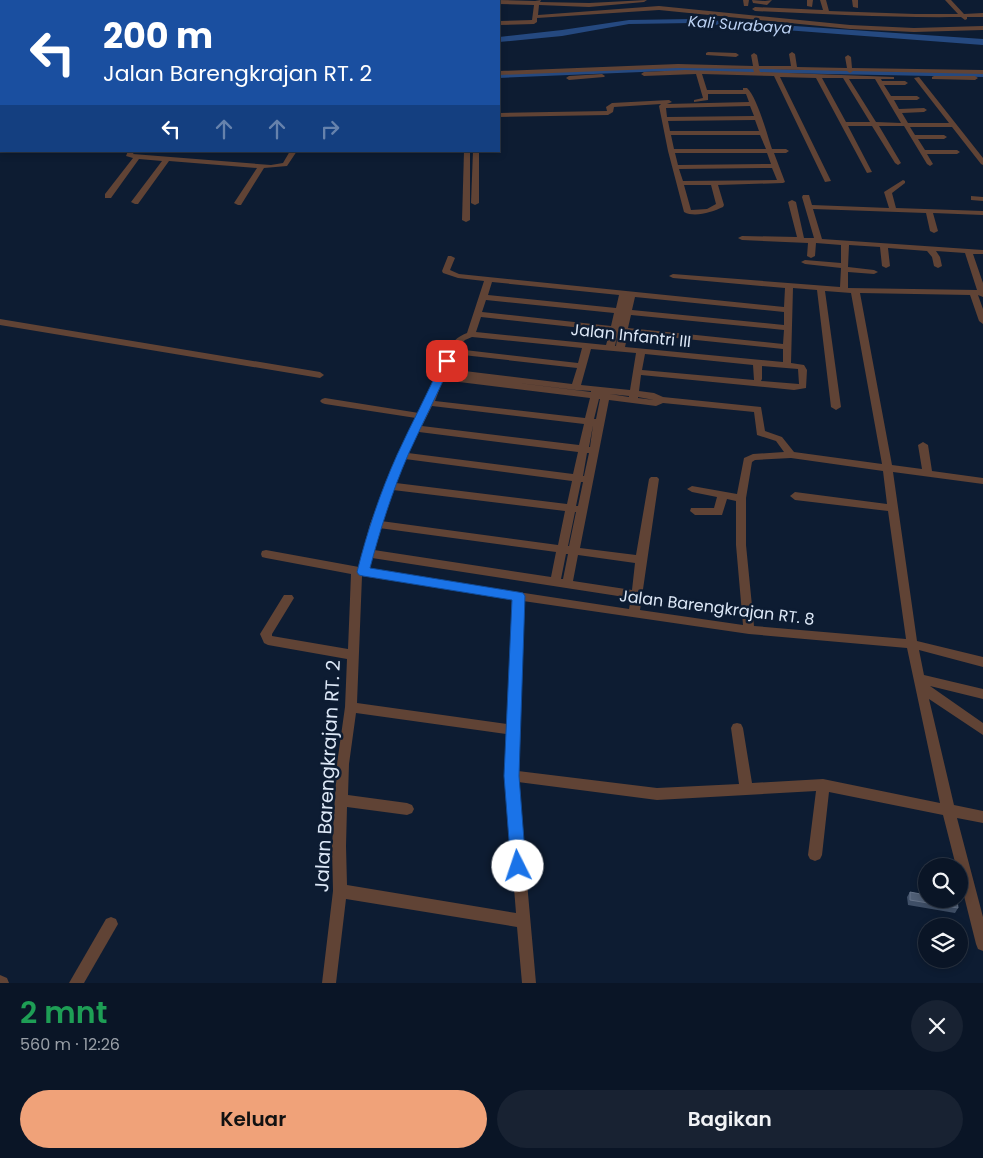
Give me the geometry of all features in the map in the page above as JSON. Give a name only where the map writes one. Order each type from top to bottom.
[{"type":"street","points":[[500,2],[537,1],[589,5],[644,0]]},
{"type":"street","points":[[755,17],[755,1],[769,3],[769,0]]},
{"type":"street","points":[[790,0],[790,7]]},
{"type":"street","points":[[823,0],[828,25]]},
{"type":"street","points":[[855,0],[856,7]]},
{"type":"street","points":[[948,0],[968,20],[980,28]]},
{"type":"street","points":[[500,23],[533,22],[537,1]]},
{"type":"street","points":[[894,6],[897,15]]},
{"type":"street","points":[[534,18],[659,8],[865,28],[980,28]]},
{"type":"street","points":[[755,9],[897,15],[983,15]]},
{"type":"street","points":[[769,10],[769,18]]},
{"type":"street","points":[[804,12],[805,22]]},
{"type":"street","points":[[862,13],[865,28]]},
{"type":"street","points":[[962,29],[958,22],[968,20]]},
{"type":"street","points":[[708,54],[736,53],[738,66]]},
{"type":"street","points":[[792,54],[794,69]]},
{"type":"street","points":[[754,55],[758,72]]},
{"type":"street","points":[[848,57],[850,71]]},
{"type":"street","points":[[879,63],[878,77],[888,98],[930,164]]},
{"type":"street","points":[[500,80],[557,74],[738,66],[758,72],[776,69],[820,80],[869,172]]},
{"type":"street","points":[[644,70],[743,74],[776,69],[850,71],[905,83]]},
{"type":"street","points":[[776,69],[827,181]]},
{"type":"street","points":[[810,82],[983,72]]},
{"type":"street","points":[[500,73],[557,74]]},
{"type":"street","points":[[500,115],[607,113],[610,112],[612,105],[705,100],[699,73]]},
{"type":"street","points":[[680,184],[780,182],[746,91],[743,74]]},
{"type":"street","points":[[878,77],[983,78]]},
{"type":"street","points":[[917,78],[983,163]]},
{"type":"street","points":[[848,80],[898,162]]},
{"type":"street","points":[[704,92],[746,91]]},
{"type":"street","points":[[888,98],[917,98]]},
{"type":"street","points":[[714,184],[721,204],[710,211],[688,212],[662,107],[751,105]]},
{"type":"street","points":[[896,110],[924,110]]},
{"type":"street","points":[[664,119],[757,118]]},
{"type":"street","points":[[844,124],[952,124]]},
{"type":"street","points":[[667,133],[763,133]]},
{"type":"street","points":[[914,137],[944,137]]},
{"type":"street","points":[[671,149],[769,149],[786,151]]},
{"type":"street","points":[[108,196],[134,154],[167,159],[261,167],[284,165],[293,152]]},
{"type":"street","points":[[466,220],[467,152]]},
{"type":"street","points":[[475,203],[476,152]]},
{"type":"street","points":[[923,152],[957,152]]},
{"type":"street","points":[[135,202],[167,159]]},
{"type":"street","points":[[676,168],[775,166]]},
{"type":"street","points":[[238,203],[261,167]]},
{"type":"street","points":[[893,210],[888,192],[903,182]]},
{"type":"street","points":[[806,197],[811,210],[816,240],[808,259],[844,268],[874,272]]},
{"type":"street","points":[[974,198],[983,199]]},
{"type":"street","points":[[792,202],[801,239]]},
{"type":"street","points":[[795,212],[811,210],[893,210],[983,213]]},
{"type":"street","points":[[929,211],[934,231]]},
{"type":"street","points":[[742,238],[801,239],[983,252]]},
{"type":"street","points":[[844,290],[845,243]]},
{"type":"street","points":[[884,246],[886,266]]},
{"type":"street","points":[[930,248],[936,257],[938,266]]},
{"type":"street","points":[[968,251],[980,293],[983,321]]},
{"type":"street","points":[[451,258],[447,273],[458,276],[788,310]]},
{"type":"street","points":[[673,276],[854,291],[980,293]]},
{"type":"street","points":[[489,278],[471,334],[456,342],[450,352],[580,366]]},
{"type":"street","points":[[637,372],[785,386],[803,386],[803,368],[787,366],[789,285]]},
{"type":"street","points":[[821,288],[836,407]]},
{"type":"street","points":[[854,291],[894,508],[912,644],[949,812],[983,944]]},
{"type":"street","points":[[615,349],[627,294]]},
{"type":"street","points":[[484,297],[787,328]]},
{"type":"street","points":[[477,314],[786,347]]},
{"type":"street","points":[[0,322],[320,374]]},
{"type":"street","name":"Jalan Infantri III","points":[[471,334],[787,366]]},
{"type":"street","points":[[576,387],[580,366],[587,346]]},
{"type":"street","points":[[633,397],[641,351]]},
{"type":"street","name":"Jalan Barengkrajan RT. 2","points":[[329,983],[340,891],[339,846],[343,764],[350,707],[360,572],[375,524],[402,455],[429,403],[450,352]]},
{"type":"street","points":[[757,363],[758,379]]},
{"type":"street","points":[[442,374],[633,397],[656,403],[661,400],[758,409],[760,433],[779,439],[791,455]]},
{"type":"street","points":[[442,374],[576,387],[601,393]]},
{"type":"street","points":[[555,582],[584,449],[595,422],[601,393]]},
{"type":"street","points":[[325,401],[421,416]]},
{"type":"street","points":[[429,403],[595,422]]},
{"type":"street","points":[[567,584],[595,450],[595,422]]},
{"type":"street","points":[[415,428],[595,450]]},
{"type":"street","points":[[923,445],[927,473]]},
{"type":"street","points":[[402,455],[588,480]]},
{"type":"street","points":[[749,630],[741,545],[741,498],[747,460],[791,455],[983,481]]},
{"type":"street","points":[[634,614],[638,595],[640,560],[654,479]]},
{"type":"street","points":[[391,486],[582,510]]},
{"type":"street","points":[[692,489],[741,498]]},
{"type":"street","points":[[695,511],[718,512],[722,495]]},
{"type":"street","points":[[795,496],[894,508]]},
{"type":"street","points":[[375,524],[640,560]]},
{"type":"street","points":[[367,553],[638,595]]},
{"type":"street","points":[[266,554],[360,572],[518,596],[515,730],[511,776],[529,983]]},
{"type":"street","name":"Jalan Barengkrajan RT. 8","points":[[518,596],[749,630],[912,644],[983,662]]},
{"type":"street","points":[[288,598],[266,634],[268,640],[353,655]]},
{"type":"street","points":[[920,682],[983,694]]},
{"type":"street","points":[[920,682],[983,730]]},
{"type":"street","points":[[350,707],[515,730]]},
{"type":"street","points":[[738,728],[746,789]]},
{"type":"street","points":[[511,776],[657,794],[823,786],[949,812],[983,817]]},
{"type":"street","points":[[815,855],[823,786]]},
{"type":"street","points":[[341,800],[407,809]]},
{"type":"street","points":[[340,891],[523,921]]},
{"type":"street","points":[[76,983],[111,924]]},
{"type":"building","points":[[910,892],[918,894],[918,901],[910,900]]},
{"type":"waterway","name":"Kali Surabaya","points":[[500,40],[562,33],[629,22],[693,21],[983,42]]},
{"type":"waterway","points":[[500,76],[666,69],[983,75]]},
{"type":"route","points":[[447,361],[429,403],[402,455],[375,524],[363,572],[518,596],[515,730],[511,776],[518,866]]}]
